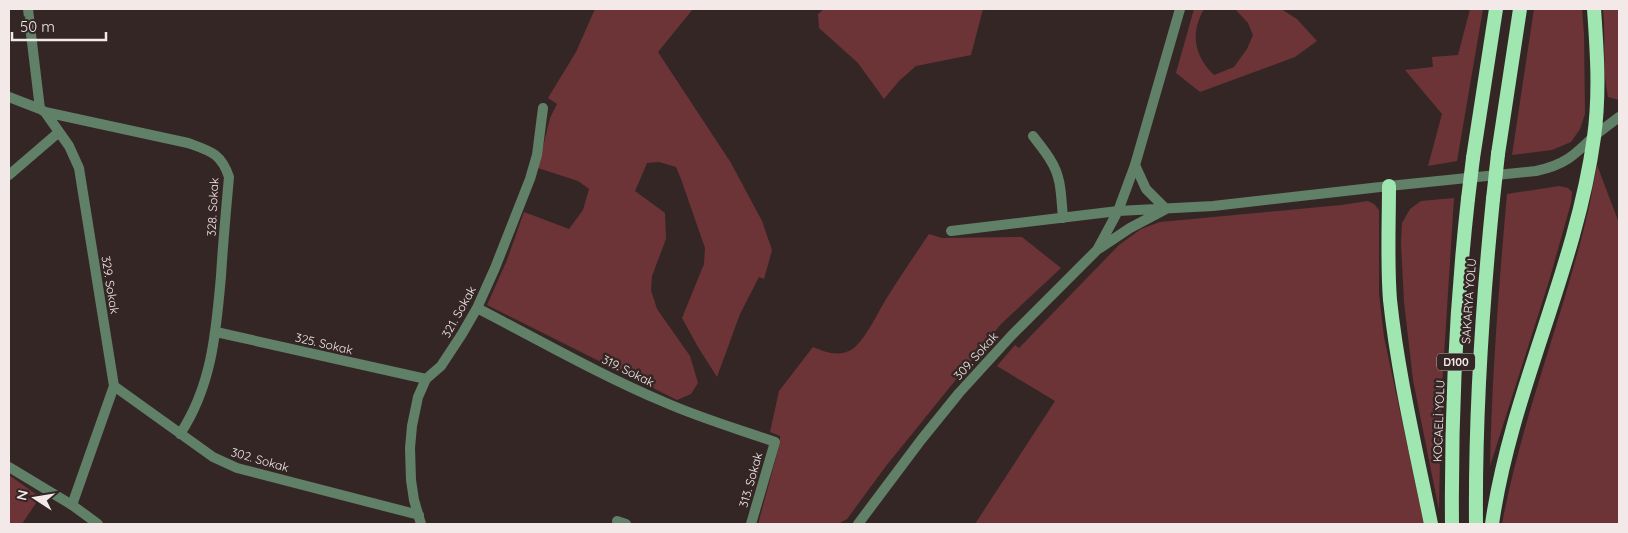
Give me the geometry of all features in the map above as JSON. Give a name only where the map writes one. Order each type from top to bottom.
[{"type":"highway","name":"KOCAELİ YOLU","points":[[1452,524],[1454,402],[1462,252],[1496,9]]},
{"type":"highway","name":"SAKARYA YOLU","points":[[1476,524],[1477,416],[1481,335],[1498,154],[1520,9]]},
{"type":"highway","points":[[1492,524],[1504,460],[1572,241],[1584,195],[1594,136],[1598,70],[1594,9]]},
{"type":"highway","points":[[1389,186],[1390,298],[1402,381],[1431,524]]},
{"type":"street","points":[[28,9],[43,111]]},
{"type":"street","name":"309. Sokak","points":[[858,524],[959,393],[1011,336],[1097,250],[1118,211],[1135,165],[1180,9]]},
{"type":"street","points":[[9,97],[43,111]]},
{"type":"street","name":"321. Sokak","points":[[420,519],[414,500],[411,480],[410,448],[418,397],[426,379],[441,366],[477,308],[495,268],[530,179],[537,155],[543,108]]},
{"type":"street","name":"329. Sokak","points":[[43,111],[69,146],[79,168],[114,386],[72,505]]},
{"type":"street","name":"328. Sokak","points":[[43,111],[188,143],[205,149],[218,157],[224,164],[229,177],[216,332],[203,389],[190,420],[180,434]]},
{"type":"street","points":[[951,231],[1118,211],[1213,206],[1536,171],[1553,168],[1566,161],[1619,117]]},
{"type":"street","points":[[9,175],[59,132]]},
{"type":"street","points":[[1032,136],[1052,162],[1057,174],[1061,190],[1062,218]]},
{"type":"street","points":[[1135,165],[1146,189],[1166,209]]},
{"type":"street","points":[[1097,250],[1130,228],[1166,209]]},
{"type":"street","name":"319. Sokak","points":[[477,308],[608,376],[663,402],[775,442]]},
{"type":"street","name":"325. Sokak","points":[[216,332],[426,379]]},
{"type":"street","name":"302. Sokak","points":[[114,386],[213,457],[237,468],[420,519]]},
{"type":"street","name":"313. Sokak","points":[[751,524],[775,442]]},
{"type":"street","points":[[9,467],[72,505],[98,524]]},
{"type":"shaded area","points":[[595,9],[693,9],[658,52],[731,163],[762,221],[772,250],[764,279],[759,277],[740,314],[717,377],[682,318],[704,264],[705,248],[676,167],[659,162],[647,163],[635,191],[665,213],[666,239],[652,276],[651,290],[657,309],[690,356],[698,383],[691,394],[677,400],[487,305],[507,260],[524,212],[569,229],[583,210],[589,189],[578,181],[538,168],[550,118],[557,104],[548,98],[576,52]]},
{"type":"shaded area","points":[[824,9],[983,9],[971,55],[916,66],[899,81],[884,99],[858,63],[819,28],[818,14]]},
{"type":"shaded area","points":[[1194,9],[1204,9],[1197,27],[1196,44],[1202,60],[1214,75],[1234,67],[1247,49],[1253,35],[1248,23],[1235,9],[1281,9],[1297,19],[1317,41],[1295,57],[1200,92],[1176,73]]},
{"type":"shaded area","points":[[1470,9],[1483,9],[1457,161],[1428,166],[1442,114],[1405,70],[1433,67],[1432,57],[1458,55]]},
{"type":"shaded area","points":[[1534,9],[1582,9],[1585,114],[1580,129],[1571,142],[1552,150],[1512,155]]},
{"type":"shaded area","points":[[1603,9],[1619,9],[1619,100],[1608,97],[1605,75]]},
{"type":"shaded area","points":[[1597,165],[1619,223],[1619,524],[1502,524],[1519,448],[1587,217]]},
{"type":"shaded area","points":[[1559,186],[1568,188],[1572,192],[1571,203],[1549,281],[1490,466],[1496,330],[1507,194]]},
{"type":"shaded area","points":[[1454,198],[1441,403],[1439,510],[1413,380],[1404,302],[1401,243],[1402,223],[1410,209],[1421,201]]},
{"type":"shaded area","points":[[1368,201],[1379,210],[1379,294],[1384,337],[1424,524],[975,524],[1055,401],[997,366],[1015,345],[1019,348],[1119,245],[1141,229],[1160,222]]},
{"type":"shaded area","points":[[929,234],[942,238],[1022,237],[1061,268],[1001,324],[886,466],[847,519],[838,524],[758,524],[780,443],[780,436],[770,432],[779,391],[813,347],[827,352],[841,353],[851,350],[861,341]]},
{"type":"shaded area","points":[[9,475],[40,497],[22,524],[9,524]]}]
